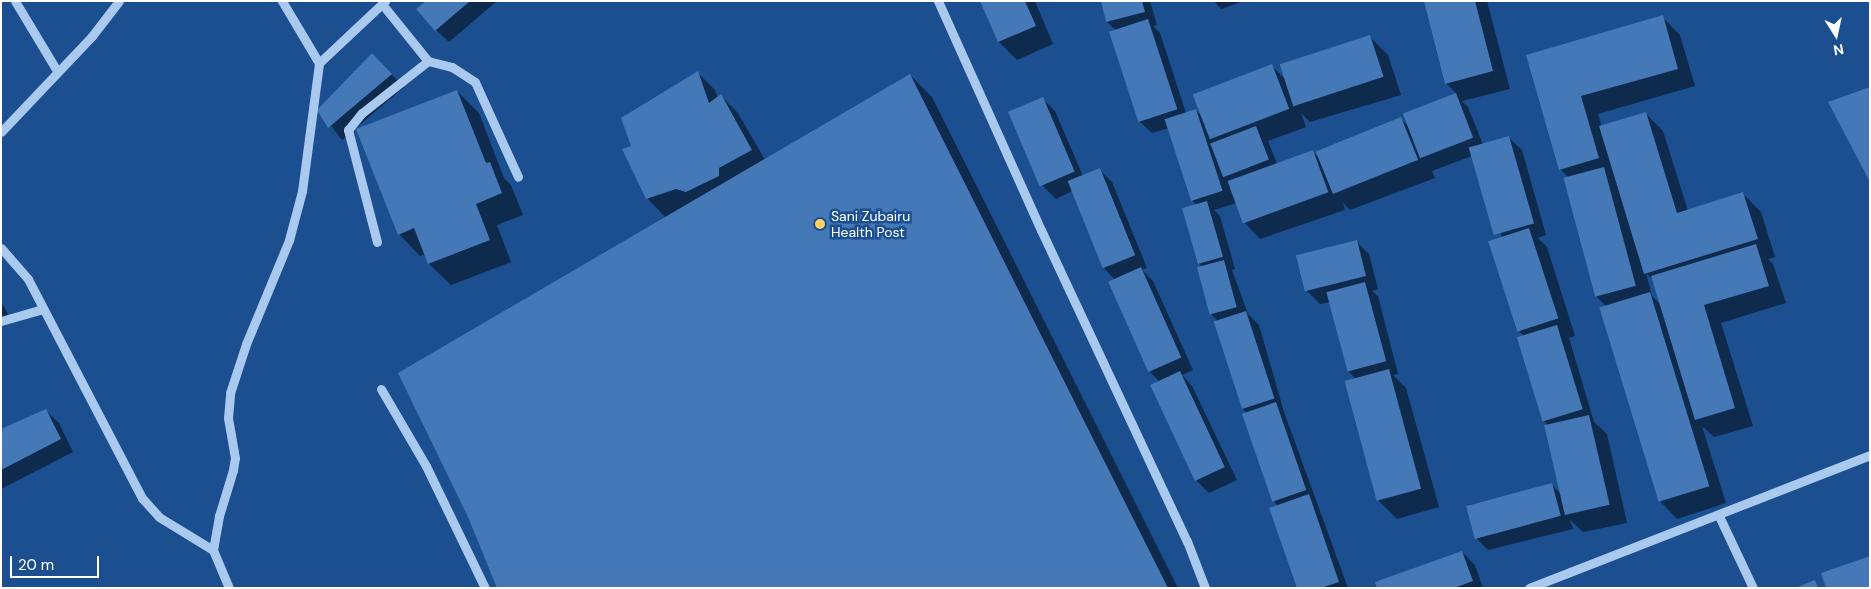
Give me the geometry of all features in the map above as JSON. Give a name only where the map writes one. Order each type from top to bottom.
[{"type":"street","points":[[15,1],[57,71]]},
{"type":"street","points":[[1,132],[92,36],[119,1]]},
{"type":"street","points":[[229,588],[213,550],[219,516],[235,458],[228,418],[230,393],[246,344],[289,240],[302,191],[319,63],[282,1]]},
{"type":"street","points":[[938,1],[1041,230],[1187,540],[1205,588]]},
{"type":"street","points":[[319,63],[383,3],[428,61],[452,67],[475,82],[518,177]]},
{"type":"street","points":[[377,242],[348,130],[362,112],[428,61]]},
{"type":"street","points":[[1,248],[28,280],[142,498],[159,517],[213,550]]},
{"type":"street","points":[[1,321],[43,309]]},
{"type":"street","points":[[381,389],[426,466],[485,588]]},
{"type":"street","points":[[1528,588],[1718,516],[1870,455]]},
{"type":"street","points":[[1718,516],[1753,588]]},
{"type":"building","points":[[426,1],[470,1],[435,31],[416,9]]},
{"type":"building","points":[[980,1],[1025,1],[1036,26],[998,42]]},
{"type":"building","points":[[1101,1],[1142,1],[1145,12],[1106,22]]},
{"type":"building","points":[[1424,1],[1475,1],[1493,71],[1445,84]]},
{"type":"building","points":[[1663,15],[1678,69],[1581,96],[1599,158],[1559,170],[1526,55]]},
{"type":"building","points":[[1148,19],[1177,109],[1138,122],[1109,32]]},
{"type":"building","points":[[1370,35],[1384,77],[1293,106],[1280,64]]},
{"type":"building","points":[[372,53],[392,74],[328,128],[317,110]]},
{"type":"building","points":[[1272,64],[1289,109],[1210,139],[1193,94]]},
{"type":"building","points":[[698,71],[709,103],[721,94],[752,150],[719,168],[719,176],[686,192],[676,189],[646,199],[622,149],[631,146],[621,118]]},
{"type":"building","name":"Sani Zubairu Health Post","points":[[910,74],[1168,588],[497,588],[468,517],[398,373]]},
{"type":"building","points":[[1870,87],[1870,182],[1828,102]]},
{"type":"building","points":[[457,90],[486,163],[490,162],[502,193],[476,204],[490,240],[428,264],[414,228],[398,235],[356,129]]},
{"type":"building","points":[[1456,93],[1473,138],[1420,158],[1403,113]]},
{"type":"building","points":[[1043,97],[1075,172],[1040,186],[1008,112]]},
{"type":"building","points":[[1196,109],[1223,191],[1191,201],[1165,119]]},
{"type":"building","points":[[1646,112],[1677,213],[1743,192],[1758,239],[1644,274],[1599,126]]},
{"type":"building","points":[[1401,117],[1418,160],[1333,194],[1316,151]]},
{"type":"building","points":[[1256,126],[1269,160],[1223,177],[1210,144]]},
{"type":"building","points":[[1509,136],[1534,223],[1494,235],[1469,148]]},
{"type":"building","points":[[1313,150],[1328,192],[1243,223],[1227,181]]},
{"type":"building","points":[[1604,167],[1636,286],[1595,297],[1563,178]]},
{"type":"building","points":[[1100,168],[1135,255],[1103,268],[1068,181]]},
{"type":"building","points":[[1207,201],[1223,257],[1198,264],[1182,208]]},
{"type":"building","points":[[1529,228],[1558,318],[1517,332],[1488,241]]},
{"type":"building","points":[[1357,240],[1366,276],[1305,291],[1296,255]]},
{"type":"building","points":[[1756,244],[1769,286],[1704,305],[1735,408],[1695,420],[1651,276]]},
{"type":"building","points":[[1224,260],[1237,307],[1210,315],[1197,267]]},
{"type":"building","points":[[1141,267],[1181,357],[1148,372],[1108,282]]},
{"type":"building","points":[[1365,282],[1386,361],[1348,372],[1326,292]]},
{"type":"building","points":[[1650,292],[1709,486],[1659,502],[1599,307]]},
{"type":"building","points":[[1246,311],[1274,398],[1242,409],[1214,322]]},
{"type":"building","points":[[1557,325],[1583,409],[1543,421],[1517,337]]},
{"type":"building","points":[[1389,369],[1421,489],[1377,501],[1345,381]]},
{"type":"building","points":[[1180,371],[1225,467],[1195,481],[1150,385]]},
{"type":"building","points":[[1276,402],[1306,490],[1272,502],[1242,414]]},
{"type":"building","points":[[46,409],[61,439],[1,470],[1,429]]},
{"type":"building","points":[[1589,415],[1610,505],[1565,515],[1544,425]]},
{"type":"building","points":[[1552,483],[1561,516],[1475,539],[1466,506]]},
{"type":"building","points":[[1309,494],[1339,582],[1321,588],[1297,588],[1269,508]]},
{"type":"building","points":[[1462,551],[1473,581],[1454,588],[1377,588],[1375,582]]},
{"type":"building","points":[[1870,556],[1870,588],[1826,588],[1821,573]]},
{"type":"building","points":[[1815,580],[1818,588],[1795,588]]},
{"type":"place","name":"Sani Zubairu Health Post","points":[[820,224]]}]
